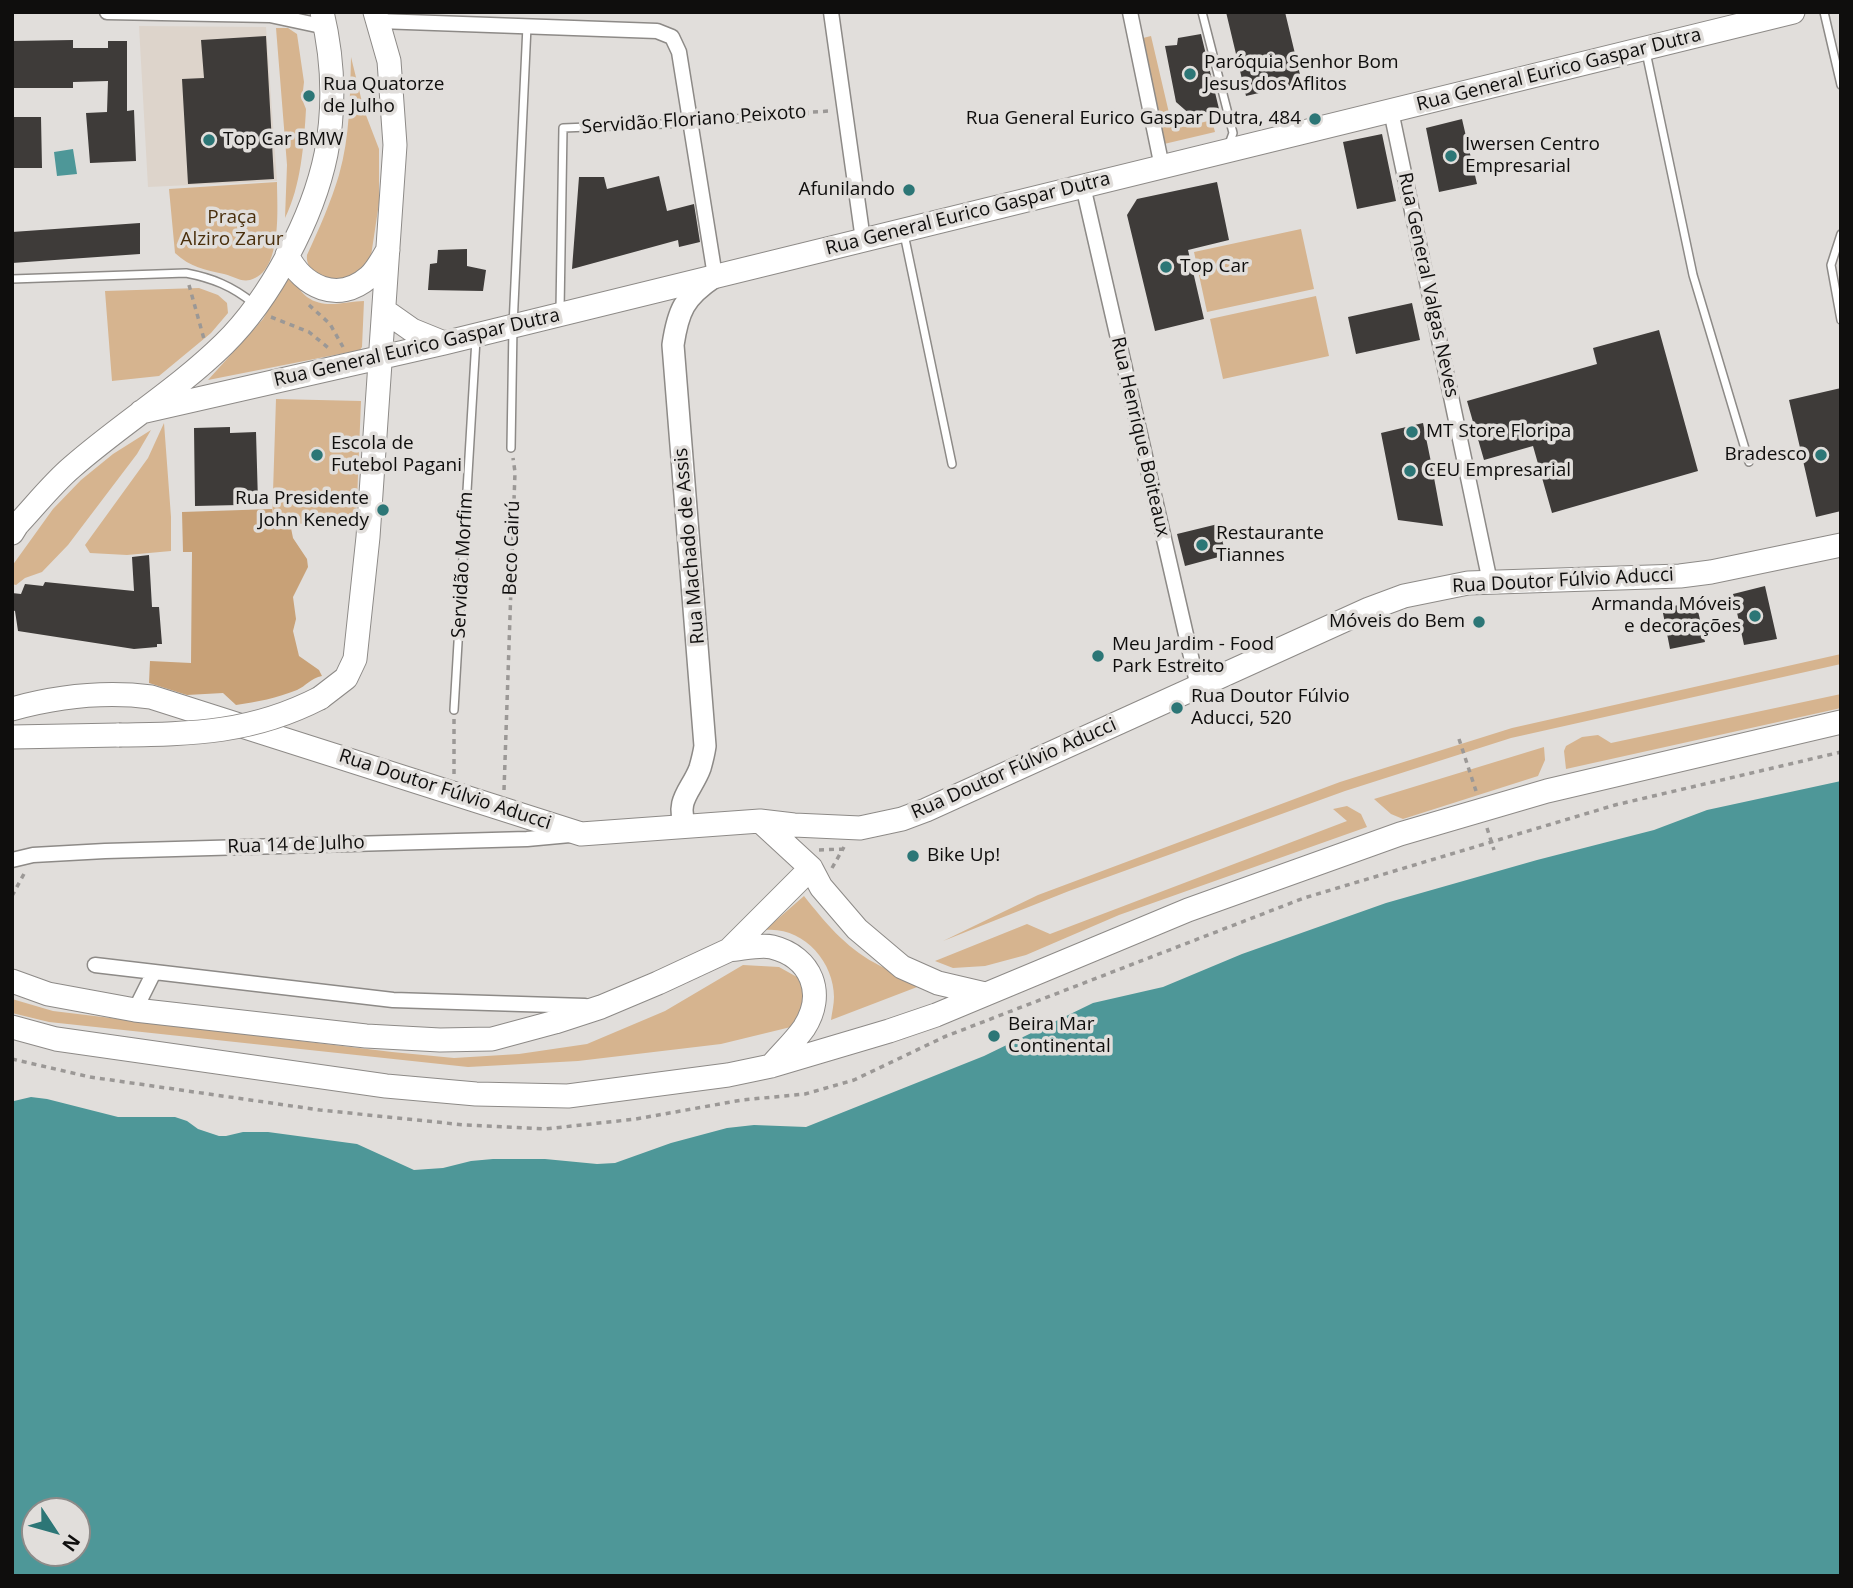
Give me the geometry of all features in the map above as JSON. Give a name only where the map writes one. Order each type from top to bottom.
[{"type":"main road","name":"Rua General Eurico Gaspar Dutra","points":[[150,405],[382,353],[444,343],[1793,12]]},
{"type":"main road","points":[[12,737],[177,734],[241,728],[272,720],[320,698],[346,678],[355,659],[368,537],[395,145],[389,61],[377,16]]},
{"type":"main road","points":[[12,533],[70,468],[226,341],[276,277],[310,204],[326,155],[331,85],[322,17]]},
{"type":"main road","points":[[287,255],[295,270],[307,282],[338,290],[355,286],[369,277],[389,248]]},
{"type":"main road","points":[[384,311],[412,330],[444,343]]},
{"type":"main road","name":"Rua General Eurico Gaspar Dutra","points":[[150,405],[341,357],[382,353]]},
{"type":"main road","name":"Rua Doutor Fúlvio Aducci","points":[[12,709],[92,693],[151,697],[581,834],[760,821],[860,828],[902,819],[926,810],[1369,609],[1404,596],[1441,587],[1490,582],[1680,576],[1841,545]]},
{"type":"main road","points":[[12,1027],[68,1041],[386,1086],[476,1094],[568,1096],[728,1075],[771,1066],[889,1031],[1188,910],[1400,834],[1547,791],[1841,722]]},
{"type":"main road","points":[[760,821],[811,868],[821,887],[857,929],[902,967],[939,983],[985,994]]},
{"type":"main road","points":[[12,981],[48,995],[135,1010],[366,1036],[440,1040],[492,1039],[601,1006],[729,950],[811,868]]},
{"type":"main road","points":[[729,950],[771,947],[794,957],[810,972],[815,1005],[804,1028],[771,1066]]},
{"type":"street","points":[[107,12],[322,17]]},
{"type":"street","points":[[831,12],[863,240]]},
{"type":"street","points":[[1130,12],[1162,167]]},
{"type":"street","points":[[377,16],[657,31],[672,37],[679,52],[715,276]]},
{"type":"street","name":"Rua General Valgas Neves","points":[[1391,111],[1490,582]]},
{"type":"street","name":"Rua Henrique Boiteaux","points":[[1083,186],[1198,687]]},
{"type":"street","name":"Rua Machado de Assis","points":[[686,826],[681,810],[682,803],[700,768],[705,746],[673,345],[676,323],[688,299],[695,290],[715,276]]},
{"type":"street","name":"Rua 14 de Julho","points":[[12,860],[33,855],[527,839],[581,834]]},
{"type":"street","points":[[95,965],[393,1000],[601,1006]]},
{"type":"street","points":[[135,1010],[154,972]]},
{"type":"lane","points":[[1202,12],[1233,133],[1226,151]]},
{"type":"lane","points":[[1824,12],[1841,85]]},
{"type":"lane","points":[[511,448],[513,326],[527,26]]},
{"type":"lane","points":[[1645,48],[1693,275],[1749,462]]},
{"type":"lane","name":"Servidão Floriano Peixoto","points":[[560,314],[563,128],[690,123],[804,113]]},
{"type":"lane","points":[[904,230],[952,464]]},
{"type":"lane","points":[[1841,234],[1831,265],[1841,320]]},
{"type":"lane","points":[[12,279],[186,273],[213,279],[237,290],[256,306]]},
{"type":"lane","name":"Servidão Morfim","points":[[454,710],[476,335]]},
{"type":"path","name":"Servidão Floriano Peixoto","points":[[804,113],[845,110]]},
{"type":"path","points":[[186,273],[209,357]]},
{"type":"path","points":[[306,302],[330,324],[340,340],[341,357]]},
{"type":"path","points":[[256,306],[266,315],[316,336],[341,357]]},
{"type":"path","name":"Beco Cairú","points":[[506,770],[515,472],[511,448]]},
{"type":"path","points":[[454,710],[454,794]]},
{"type":"path","points":[[12,896],[33,855]]},
{"type":"shaded area","name":"Top Car BMW","points":[[139,26],[266,27],[277,181],[148,187]]},
{"type":"shaded area","points":[[272,509],[272,522],[290,523],[293,538],[307,559],[308,567],[293,597],[296,619],[293,631],[299,656],[319,670],[322,676],[289,693],[236,705],[223,693],[187,695],[149,683],[150,661],[191,663],[192,552],[183,552],[182,512]]},
{"type":"green space","points":[[276,28],[288,28],[297,34],[304,82],[302,99],[306,109],[298,179],[285,218],[287,165]]},
{"type":"green space","points":[[1151,36],[1169,113],[1184,127],[1212,120],[1215,132],[1164,144],[1139,39]]},
{"type":"green space","name":"Praça Alziro Zarur","points":[[351,57],[364,110],[379,149],[379,203],[371,256],[367,264],[353,276],[332,284],[311,269],[307,255],[329,205],[343,161],[349,116]]},
{"type":"green space","name":"Praça Alziro Zarur","points":[[277,182],[276,237],[268,265],[261,275],[250,280],[240,280],[198,267],[175,253],[169,189]]},
{"type":"green space","points":[[1301,229],[1314,289],[1207,312],[1194,252]]},
{"type":"green space","name":"Praça Alziro Zarur","points":[[288,275],[304,295],[314,301],[328,304],[364,301],[360,350],[208,380],[263,319]]},
{"type":"green space","points":[[199,288],[218,295],[227,303],[228,313],[211,333],[159,376],[112,381],[105,291]]},
{"type":"green space","points":[[1316,296],[1329,356],[1223,379],[1210,319]]},
{"type":"green space","name":"Escola de Futebol Pagani","points":[[276,399],[361,401],[356,525],[272,523]]},
{"type":"green space","points":[[164,423],[171,551],[127,555],[90,553],[85,545],[148,458]]},
{"type":"green space","points":[[151,430],[137,454],[68,545],[42,572],[25,578],[16,585],[12,584],[12,566],[53,509],[81,480],[113,454]]},
{"type":"green space","points":[[1841,654],[1841,664],[1511,738],[1345,791],[1069,891],[943,941],[1038,895],[1340,782],[1512,728]]},
{"type":"green space","points":[[1841,694],[1841,708],[1566,769],[1566,746],[1582,737],[1598,735],[1611,743]]},
{"type":"green space","points":[[1544,747],[1545,760],[1538,776],[1403,819],[1391,814],[1374,799]]},
{"type":"green space","points":[[1347,806],[1361,814],[1367,827],[1119,915],[1026,955],[985,966],[953,968],[935,961],[1027,924],[1050,934],[1347,821],[1333,809]]},
{"type":"green space","points":[[804,896],[827,924],[864,957],[925,984],[831,1020],[833,984],[822,959],[803,940],[779,930],[765,930]]},
{"type":"green space","points":[[743,965],[779,967],[806,982],[799,1025],[721,1044],[578,1061],[468,1067],[49,1022],[12,1013],[12,999],[53,1011],[392,1052],[454,1058],[519,1054],[587,1044],[665,1011]]},
{"type":"water","points":[[73,149],[77,174],[57,176],[54,152]]},
{"type":"water","points":[[1841,781],[1841,1576],[12,1576],[14,1101],[31,1097],[118,1117],[175,1117],[219,1136],[268,1132],[357,1144],[414,1170],[493,1159],[615,1163],[671,1143],[727,1128],[754,1125],[806,1127],[984,1056],[1093,1003],[1163,987],[1242,954],[1386,903],[1654,830],[1707,810]]},
{"type":"building","points":[[1226,12],[1285,12],[1302,83],[1246,96]]},
{"type":"building","name":"Paróquia Senhor Bom Jesus dos Aflitos","points":[[1201,34],[1219,109],[1192,116],[1176,102],[1165,46],[1177,45],[1178,38]]},
{"type":"building","points":[[266,36],[274,179],[188,184],[182,79],[204,78],[201,40]]},
{"type":"building","points":[[73,40],[73,48],[108,48],[108,41],[127,41],[127,111],[134,110],[136,161],[90,163],[86,113],[107,112],[108,81],[73,82],[73,88],[14,88],[13,41]]},
{"type":"building","points":[[12,117],[41,117],[42,168],[12,168]]},
{"type":"building","name":"Iwersen Centro Empresarial","points":[[1462,119],[1477,184],[1439,192],[1426,128]]},
{"type":"building","points":[[1382,134],[1396,201],[1357,209],[1343,142]]},
{"type":"building","points":[[659,176],[667,211],[694,204],[700,242],[679,247],[678,240],[572,269],[579,177],[604,177],[607,189]]},
{"type":"building","name":"Top Car","points":[[1217,182],[1229,240],[1188,250],[1204,319],[1155,331],[1127,215],[1137,199]]},
{"type":"building","points":[[140,223],[140,254],[12,263],[12,232]]},
{"type":"building","points":[[467,249],[467,266],[486,270],[483,291],[428,290],[430,264],[437,263],[438,250]]},
{"type":"building","points":[[1412,303],[1420,340],[1356,354],[1348,317]]},
{"type":"building","points":[[1659,330],[1698,471],[1552,513],[1533,446],[1484,460],[1467,401],[1597,364],[1593,348]]},
{"type":"building","name":"Bradesco","points":[[1841,388],[1841,511],[1816,517],[1789,400]]},
{"type":"building","name":"CEU Empresarial","points":[[1423,423],[1443,526],[1398,520],[1381,433]]},
{"type":"building","points":[[230,427],[230,433],[256,432],[258,502],[195,506],[194,428]]},
{"type":"building","name":"Restaurante Tiannes","points":[[1218,524],[1226,555],[1185,566],[1177,534]]},
{"type":"building","points":[[149,555],[152,607],[159,607],[162,644],[157,644],[157,647],[134,649],[18,631],[15,611],[12,610],[12,593],[21,594],[25,584],[43,586],[45,582],[134,591],[132,557]]},
{"type":"building","name":"Armanda Móveis e decorações","points":[[1765,586],[1777,639],[1744,645],[1733,594]]},
{"type":"building","points":[[1696,602],[1705,642],[1670,649],[1662,608]]},
{"type":"place","name":"Paróquia Senhor Bom Jesus dos Aflitos","points":[[1190,74]]},
{"type":"place","name":"Rua Quatorze de Julho","points":[[309,96]]},
{"type":"place","name":"Rua General Eurico Gaspar Dutra, 484","points":[[1315,119]]},
{"type":"place","name":"Top Car BMW","points":[[209,140]]},
{"type":"place","name":"Iwersen Centro Empresarial","points":[[1451,156]]},
{"type":"place","name":"Afunilando","points":[[909,190]]},
{"type":"place","name":"Top Car","points":[[1166,267]]},
{"type":"place","name":"MT Store Floripa","points":[[1412,432]]},
{"type":"place","name":"Escola de Futebol Pagani","points":[[317,455]]},
{"type":"place","name":"Bradesco","points":[[1821,455]]},
{"type":"place","name":"CEU Empresarial","points":[[1410,471]]},
{"type":"place","name":"Rua Presidente John Kenedy","points":[[383,510]]},
{"type":"place","name":"Restaurante Tiannes","points":[[1202,545]]},
{"type":"place","name":"Armanda Móveis e decorações","points":[[1755,616]]},
{"type":"place","name":"Móveis do Bem","points":[[1479,622]]},
{"type":"place","name":"Meu Jardim - Food Park Estreito","points":[[1098,656]]},
{"type":"place","name":"Rua Doutor Fúlvio Aducci, 520","points":[[1177,708]]},
{"type":"place","name":"Bike Up!","points":[[913,856]]},
{"type":"place","name":"Beira Mar Continental","points":[[994,1036]]}]
